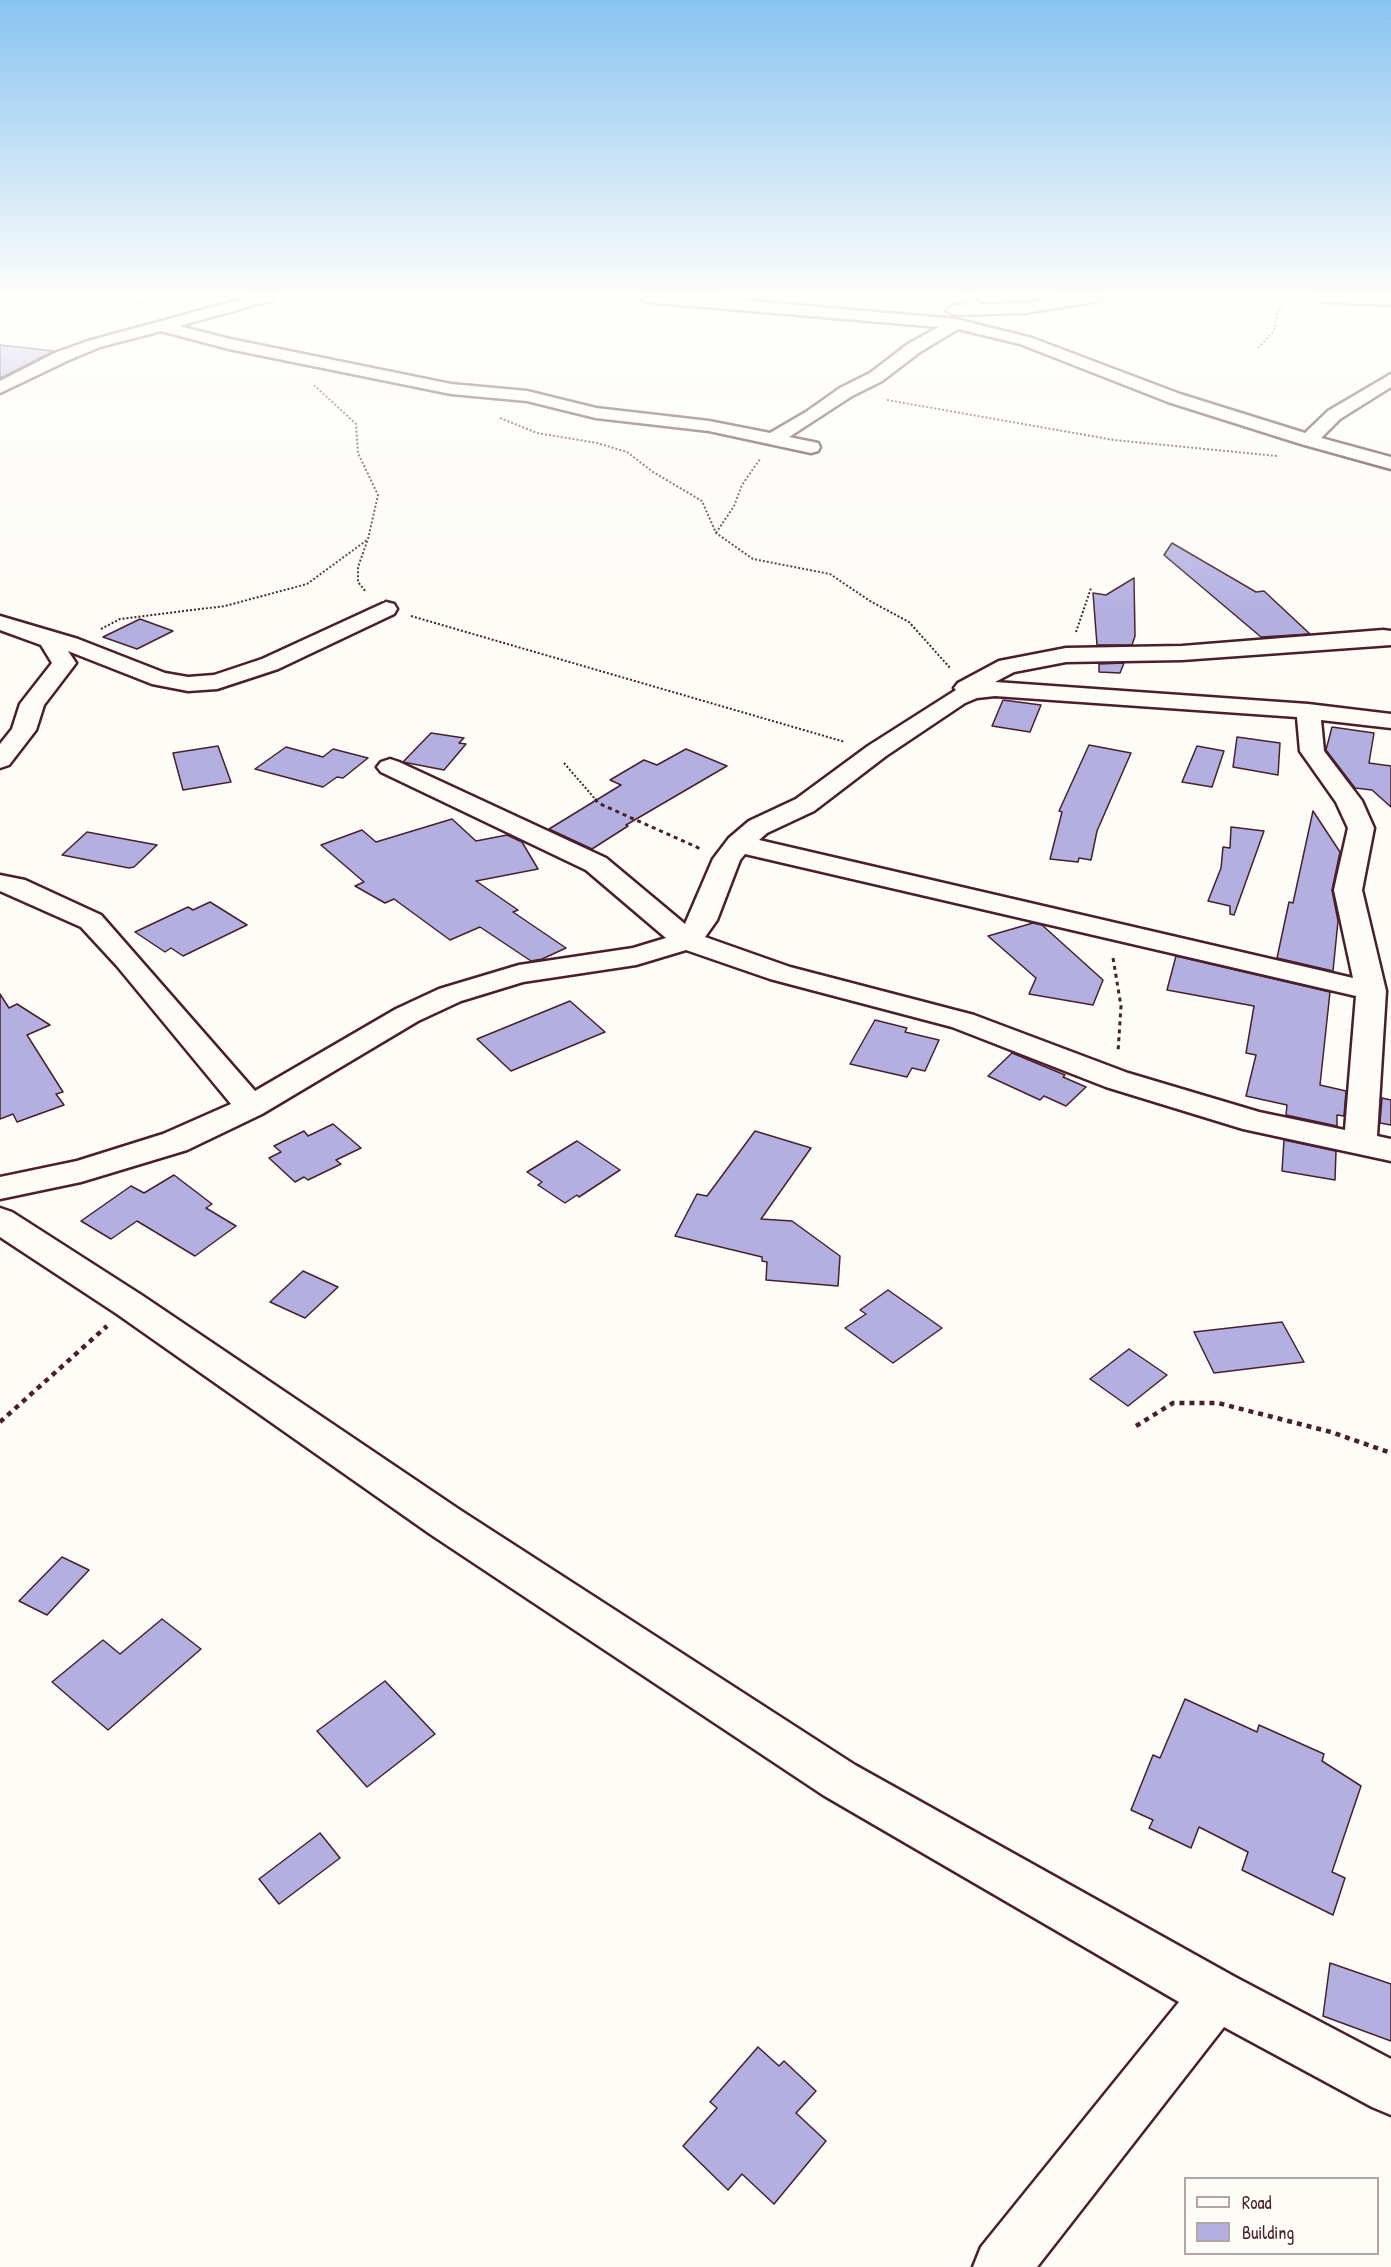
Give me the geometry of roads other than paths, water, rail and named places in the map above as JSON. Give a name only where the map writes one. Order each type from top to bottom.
[{"type":"street","points":[[555,403],[596,413],[709,426],[811,447]]},
{"type":"street","points":[[774,438],[831,403]]},
{"type":"street","points":[[1189,403],[1391,463]]},
{"type":"street","points":[[1308,440],[1334,415],[1353,403]]},
{"type":"street","points":[[0,623],[160,678],[188,684],[217,682],[270,664],[386,609]]},
{"type":"street","points":[[0,1188],[81,1171],[175,1142],[251,1107],[407,1015],[450,995],[519,974],[636,956],[687,941],[703,920],[733,852],[758,827],[805,805],[877,751],[962,693],[1007,666],[1066,655],[1182,653],[1391,638]]},
{"type":"street","points":[[0,760],[24,730],[32,704],[64,663],[60,642]]},
{"type":"street","points":[[962,693],[995,689],[1308,711],[1391,721]]},
{"type":"street","points":[[1308,711],[1312,751],[1349,801],[1361,828],[1348,890],[1371,991],[1359,1144]]},
{"type":"street","points":[[390,767],[596,864],[687,941],[780,973],[963,1021],[1117,1080],[1255,1122],[1391,1150]]},
{"type":"street","points":[[733,852],[1109,931],[1371,991]]},
{"type":"street","points":[[0,882],[15,886],[91,921],[251,1107]]},
{"type":"street","points":[[0,1221],[130,1305],[445,1521],[839,1780],[1217,1995],[1391,2088]]},
{"type":"street","points":[[1001,2267],[1217,1995]]}]
